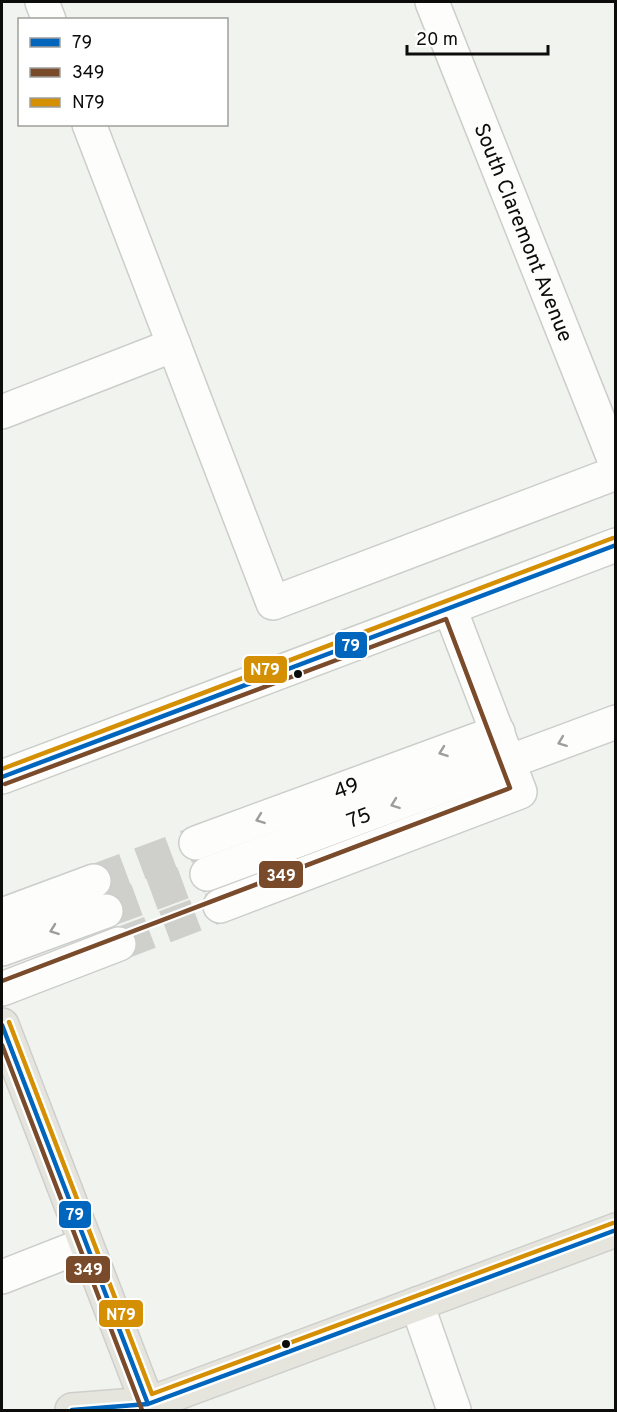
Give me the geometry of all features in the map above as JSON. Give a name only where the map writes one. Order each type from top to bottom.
[{"type":"main road","points":[[2,1025],[86,1244],[145,1408]]},
{"type":"main road","points":[[72,1410],[145,1408],[615,1230]]},
{"type":"street","points":[[42,2],[48,18]]},
{"type":"street","name":"South Claremont Avenue","points":[[432,2],[615,464]]},
{"type":"street","points":[[90,126],[273,603],[615,473]]},
{"type":"street","points":[[2,412],[174,345]]},
{"type":"street","points":[[2,777],[615,545]]},
{"type":"street","points":[[220,906],[520,792],[450,609]]},
{"type":"street","name":"75","points":[[207,874],[615,722]]},
{"type":"street","name":"49","points":[[196,843],[498,732]]},
{"type":"street","points":[[2,915],[94,880]]},
{"type":"street","points":[[2,949],[106,910]]},
{"type":"street","points":[[2,989],[119,944]]},
{"type":"street","points":[[2,1277],[86,1244]]},
{"type":"street","points":[[417,1304],[454,1410]]},
{"type":"tunnel","points":[[94,881],[196,843]]},
{"type":"tunnel","points":[[106,911],[207,874]]},
{"type":"tunnel","points":[[119,944],[220,906]]},
{"type":"transit line","name":"N79","points":[[2,769],[613,538]]},
{"type":"transit line","name":"79","points":[[2,777],[616,545]]},
{"type":"transit line","name":"349","points":[[2,981],[510,788],[446,619],[5,784]]},
{"type":"transit line","name":"N79","points":[[9,1022],[152,1394],[613,1223]]},
{"type":"transit line","name":"79","points":[[2,1025],[148,1404]]},
{"type":"transit line","name":"349","points":[[2,1045],[142,1410]]},
{"type":"transit line","name":"79","points":[[72,1410],[148,1404],[616,1230]]}]
